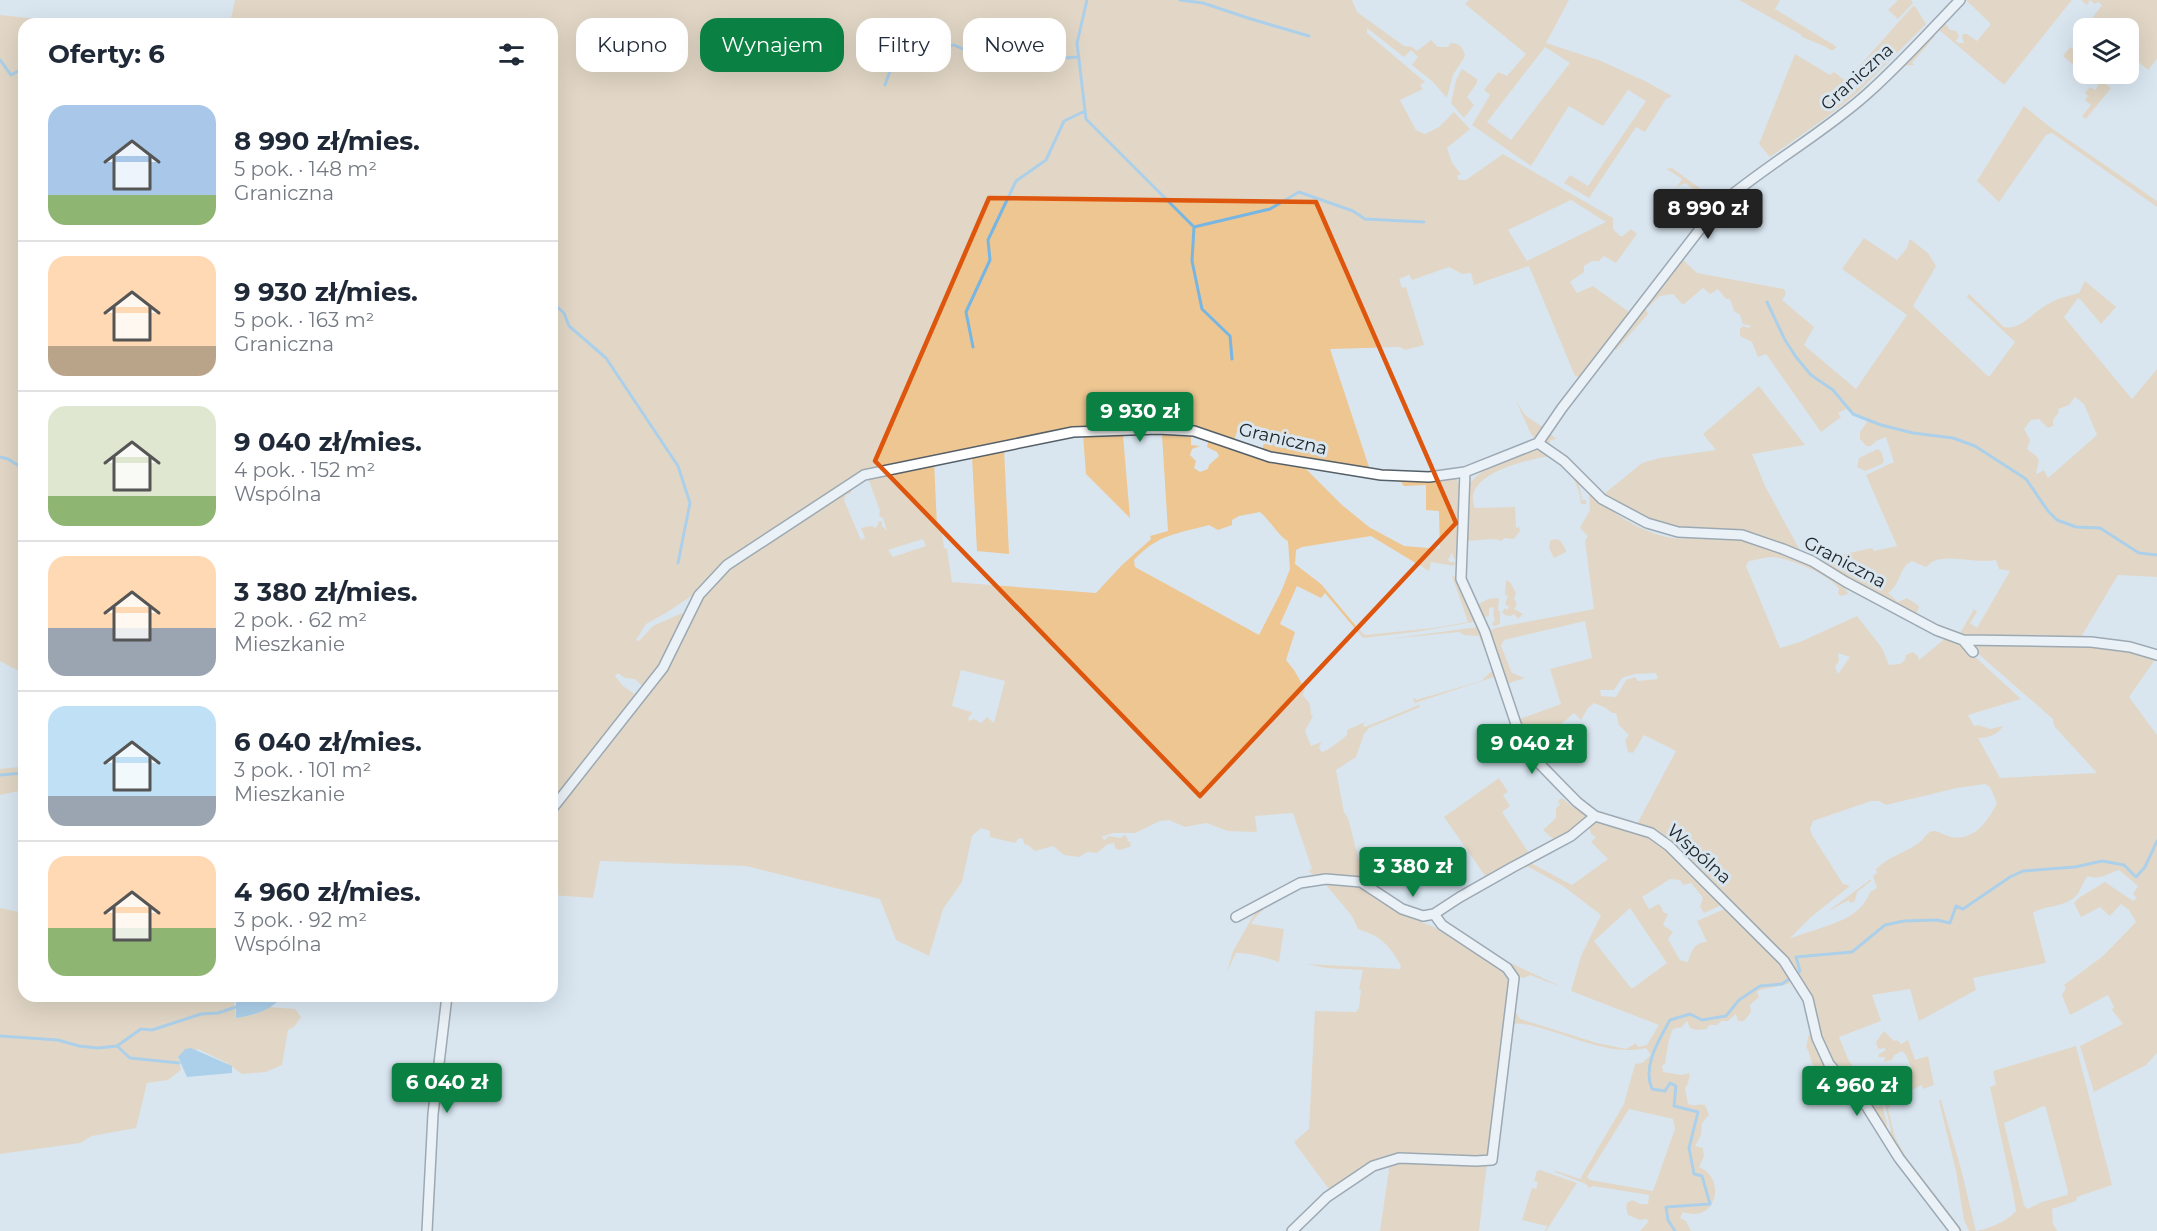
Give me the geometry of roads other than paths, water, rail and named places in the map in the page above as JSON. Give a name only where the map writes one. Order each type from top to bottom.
[{"type":"street","name":"Graniczna","points":[[558,801],[663,668],[699,595],[727,565],[864,474],[1073,432],[1158,429],[1194,431],[1270,457],[1381,475],[1429,477],[1465,472],[1538,443],[1562,408],[1717,207],[1743,184],[1807,142],[1867,94],[1960,0]]},
{"type":"street","name":"Graniczna","points":[[1538,443],[1564,461],[1602,499],[1647,523],[1678,532],[1742,536],[1783,549],[1812,561],[1846,582],[1936,630],[1963,640],[2091,642],[2130,647],[2157,655]]},
{"type":"street","name":"Wspólna","points":[[1465,472],[1461,579],[1485,632],[1516,724],[1531,755],[1577,802],[1595,816],[1651,833],[1669,846],[1784,961],[1808,999],[1817,1038],[1829,1064],[1867,1107],[1899,1158],[1955,1231]]},
{"type":"street","points":[[1963,640],[1973,652]]},
{"type":"street","points":[[1236,917],[1300,883],[1326,879],[1361,882],[1402,909],[1423,916],[1434,914],[1477,887],[1571,836],[1595,816]]},
{"type":"street","points":[[1292,1231],[1327,1197],[1373,1166],[1400,1158],[1492,1160],[1514,978],[1507,968],[1442,925],[1434,914]]},
{"type":"street","points":[[427,1231],[433,1114],[446,1002]]},
{"type":"water","points":[[236,1002],[277,1002],[262,1012],[236,1018]]},
{"type":"water","points":[[191,1048],[232,1066],[232,1073],[187,1077],[178,1057],[185,1049]]},
{"type":"waterway","points":[[1087,0],[1077,43],[1086,119],[1194,227],[1270,209],[1299,192],[1353,211],[1365,219],[1424,222]]},
{"type":"waterway","points":[[1180,0],[1203,3],[1309,36]]},
{"type":"waterway","points":[[885,85],[894,60],[954,45],[1004,67],[1048,59],[1078,57]]},
{"type":"waterway","points":[[0,60],[11,75],[18,71]]},
{"type":"waterway","points":[[973,347],[966,312],[990,260],[988,240],[1016,181],[1046,160],[1064,121],[1085,111]]},
{"type":"waterway","points":[[1194,227],[1192,261],[1202,309],[1230,336],[1232,359]]},
{"type":"waterway","points":[[1767,302],[1785,340],[1796,357],[1811,375],[1833,390],[1853,414],[1881,425],[1913,433],[1953,438],[1975,446],[2026,479],[2057,520],[2076,527],[2100,528],[2139,553],[2157,555]]},
{"type":"waterway","points":[[558,308],[564,313],[569,326],[606,358],[678,466],[690,503],[678,563]]},
{"type":"waterway","points":[[0,457],[18,465]]},
{"type":"waterway","points":[[0,775],[18,774]]},
{"type":"waterway","points":[[1675,1231],[1668,1220],[1666,1207],[1710,1204],[1702,1176],[1694,1174],[1689,1148],[1698,1112],[1674,1106],[1676,1086],[1670,1083],[1665,1091],[1652,1089],[1649,1080],[1653,1053],[1670,1020],[1690,1014],[1702,1020],[1726,1016],[1739,1000],[1760,986],[1782,984],[1800,971],[1796,957],[1852,952],[1885,925],[1904,921],[1937,920],[1950,923],[1956,906],[1963,909],[2010,877],[2023,871],[2075,867],[2102,861],[2124,865],[2136,877],[2145,867],[2157,841]]},
{"type":"waterway","points":[[0,1036],[58,1040],[98,1048],[117,1046],[141,1029],[152,1030],[201,1014],[218,1013],[236,1007]]},
{"type":"waterway","points":[[117,1046],[130,1058],[179,1063]]}]
